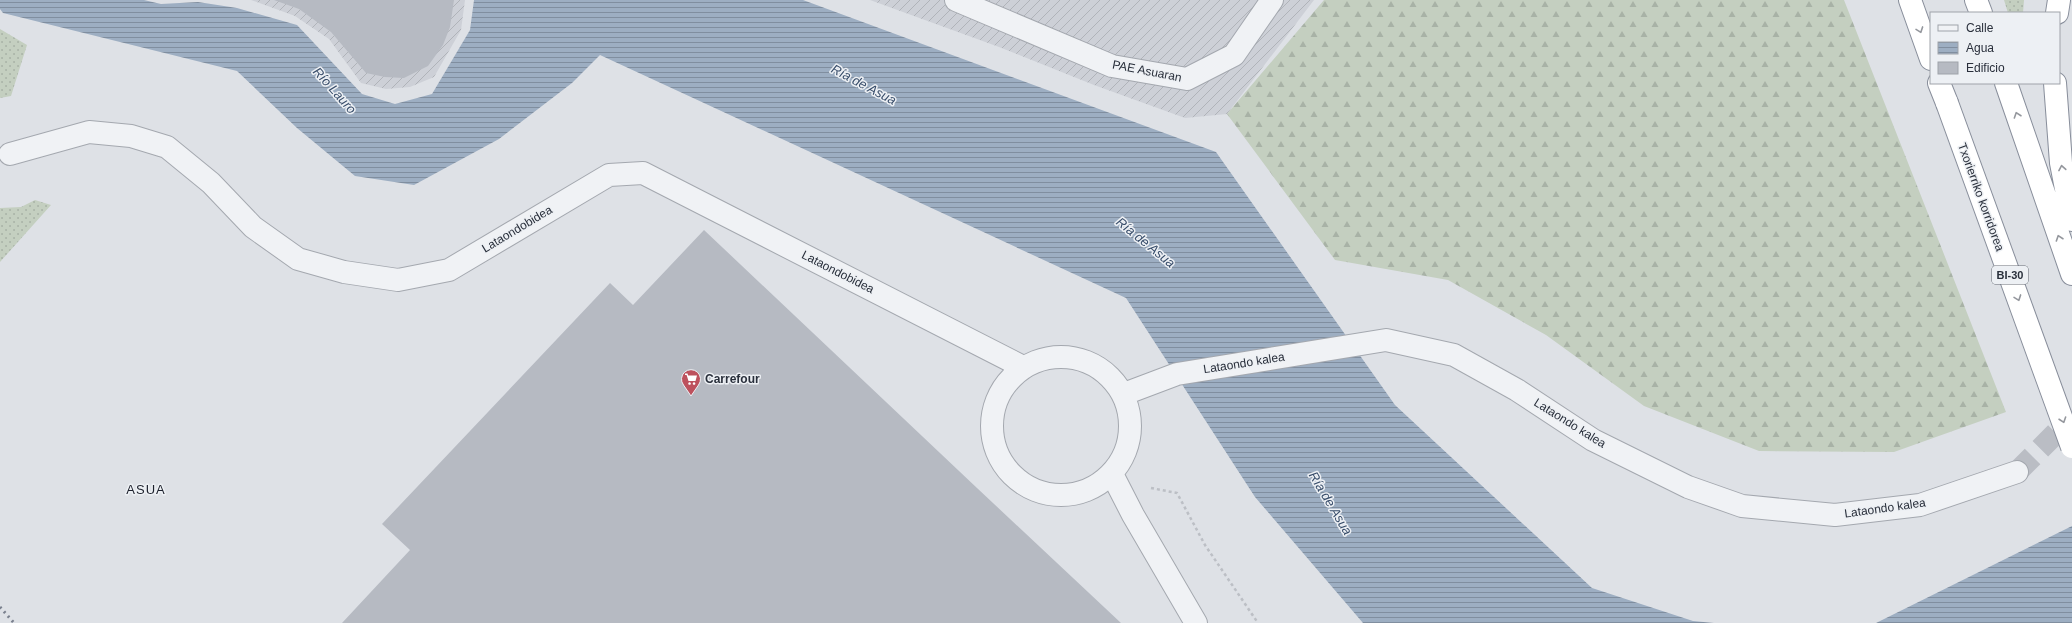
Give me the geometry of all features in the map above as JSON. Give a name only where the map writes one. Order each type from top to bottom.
[{"type":"highway","points":[[1910,0],[1930,56]]},
{"type":"highway","points":[[1976,0],[1981,12]]},
{"type":"highway","name":"Txorierriko korridorea","points":[[1939,84],[2072,447]]},
{"type":"highway","points":[[2006,84],[2072,274]]},
{"type":"highway","points":[[2055,84],[2061,163],[2072,220]]},
{"type":"street","name":"PAE Asuaran","points":[[956,0],[1000,8],[1112,66],[1187,79],[1234,55],[1272,0]]},
{"type":"street","name":"Lataondobidea","points":[[10,154],[89,132],[131,136],[167,147],[211,183],[253,228],[298,259],[344,272],[398,280],[449,270],[609,175],[643,174],[1023,367]]},
{"type":"street","name":"Lataondo kalea","points":[[1124,394],[1176,374],[1386,340],[1454,355],[1516,390],[1593,440],[1688,487],[1742,506],[1834,516],[1920,505],[2017,472]]},
{"type":"street","points":[[1068,356],[1083,360],[1090,362],[1110,375],[1124,394],[1130,414],[1130,436],[1124,457],[1112,474],[1094,487],[1072,494],[1050,494],[1029,487],[1011,474],[998,456],[992,437],[992,417],[997,397],[1008,380],[1023,367],[1045,357],[1068,356]]},
{"type":"street","points":[[1112,474],[1133,515],[1196,623]]},
{"type":"path","points":[[1151,488],[1177,493],[1205,546],[1258,623]]},
{"type":"shaded area","points":[[251,0],[465,0],[461,30],[434,77],[410,87],[386,89],[361,83],[329,39],[295,16]]},
{"type":"shaded area","points":[[870,0],[1314,0],[1227,114],[1185,118],[1094,85],[999,47]]},
{"type":"green space","points":[[1324,0],[1844,0],[2006,412],[1894,452],[1759,451],[1644,406],[1546,335],[1448,280],[1335,260],[1227,114]]},
{"type":"green space","points":[[2004,0],[2024,0],[2023,12],[2008,12]]},
{"type":"green space","points":[[0,29],[27,45],[11,96],[0,98]]},
{"type":"green space","points":[[35,200],[51,205],[0,262],[0,208],[21,207]]},
{"type":"water","points":[[0,0],[144,0],[161,4],[198,2],[237,8],[297,25],[362,94],[395,104],[432,94],[470,30],[474,0],[803,0],[1216,152],[1395,405],[1592,588],[1693,621],[1714,623],[1363,623],[1255,497],[1126,298],[600,55],[572,83],[499,139],[414,185],[355,176],[297,128],[237,71],[3,13],[0,9]]},
{"type":"water","points":[[2072,526],[2072,623],[1876,623]]},
{"type":"building","points":[[274,0],[454,0],[450,27],[443,45],[428,66],[404,78],[385,77],[366,73],[331,32],[299,9]]},
{"type":"building","name":"Carrefour","points":[[704,230],[1121,623],[342,623],[410,550],[382,524],[610,283],[633,305]]},
{"type":"tunnel","points":[[2017,472],[2072,417]]},
{"type":"railway","points":[[0,607],[14,623]]},
{"type":"place","name":"Carrefour","points":[[691,396]]},
{"type":"district","name":"ASUA","points":[[146,489]]},
{"type":"water label","name":"Ría de Asua","points":[[864,84]]},
{"type":"water label","name":"Río Lauro","points":[[335,90]]},
{"type":"water label","name":"Ría de Asua","points":[[1146,242]]},
{"type":"water label","name":"Ría de Asua","points":[[1331,503]]}]
